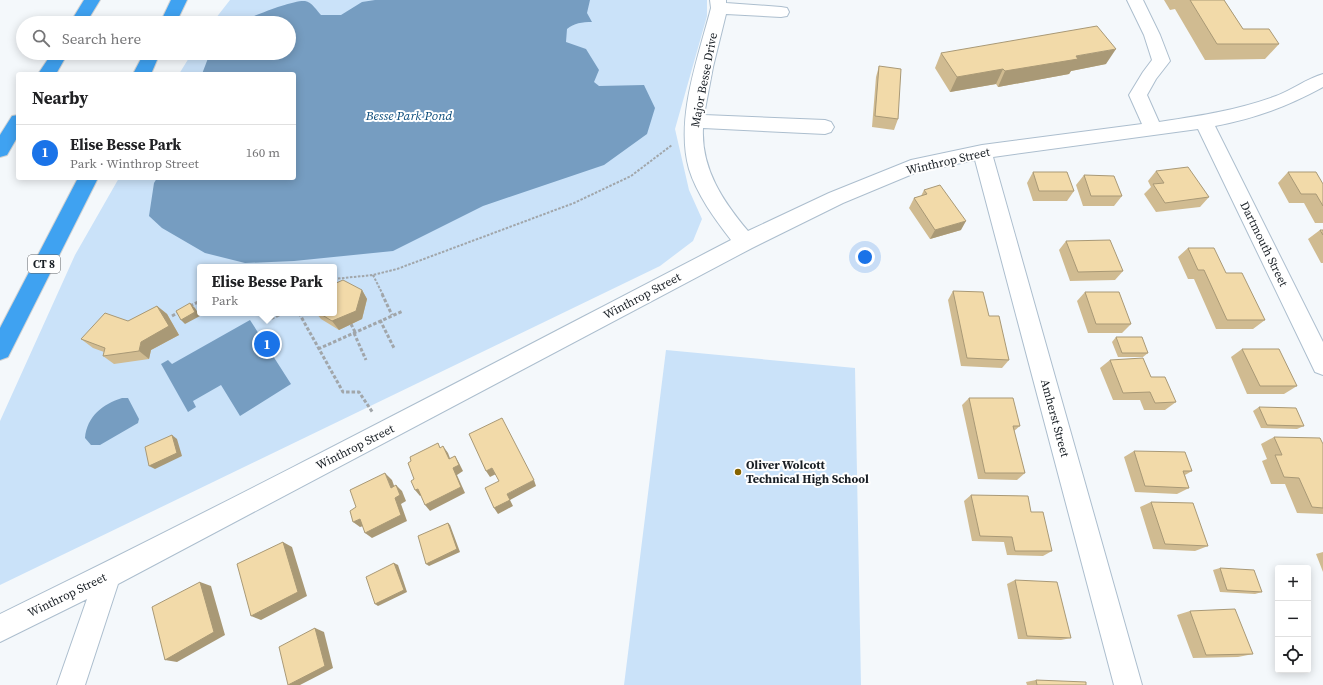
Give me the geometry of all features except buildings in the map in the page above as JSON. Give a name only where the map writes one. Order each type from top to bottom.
[{"type":"highway","points":[[82,16],[92,0]]},
{"type":"highway","points":[[172,16],[180,0]]},
{"type":"highway","points":[[48,72],[56,60]]},
{"type":"highway","points":[[143,72],[149,60]]},
{"type":"highway","points":[[0,150],[16,124]]},
{"type":"highway","name":"CT 8","points":[[0,350],[87,180]]},
{"type":"street","points":[[1135,0],[1152,35],[1161,61],[1149,76],[1138,94],[1153,129]]},
{"type":"street","points":[[719,4],[780,12]]},
{"type":"street","name":"Major Besse Drive","points":[[719,4],[694,121],[694,142],[698,169],[710,195],[729,223],[745,242]]},
{"type":"street","name":"Winthrop Street","points":[[0,628],[108,575],[384,432],[745,242],[836,198],[911,168],[982,152],[1204,122],[1244,114],[1284,100],[1323,80]]},
{"type":"street","points":[[694,121],[825,127]]},
{"type":"street","name":"Dartmouth Street","points":[[1204,122],[1315,333],[1323,365]]},
{"type":"street","name":"Amherst Street","points":[[982,152],[1128,685]]},
{"type":"street","points":[[71,685],[108,575]]},
{"type":"path","points":[[337,279],[373,275],[397,269],[574,204],[631,176],[678,140],[694,142]]},
{"type":"path","points":[[373,275],[392,315]]},
{"type":"path","points":[[186,308],[197,302]]},
{"type":"path","points":[[318,349],[403,311]]},
{"type":"path","points":[[172,316],[179,312]]},
{"type":"path","points":[[266,322],[277,316]]},
{"type":"path","points":[[301,316],[343,392],[359,392],[384,432]]},
{"type":"path","points":[[380,320],[394,348]]},
{"type":"path","points":[[351,324],[366,360]]},
{"type":"shaded area","points":[[230,0],[707,0],[707,16],[675,129],[689,190],[702,219],[693,241],[660,266],[0,585],[0,421],[75,255],[118,180],[296,180],[296,72],[180,72],[188,60],[296,60],[296,16],[217,16]]},
{"type":"shaded area","points":[[666,350],[855,368],[861,685],[624,685]]},
{"type":"water","name":"Besse Park Pond","points":[[375,0],[590,0],[587,13],[592,22],[572,25],[567,29],[566,42],[586,49],[599,70],[594,82],[599,86],[644,85],[655,108],[647,134],[604,165],[483,206],[393,251],[294,261],[245,263],[205,253],[162,228],[149,216],[154,183],[156,180],[296,180],[296,72],[203,72],[207,60],[296,60],[296,16],[254,16],[271,9],[299,1],[310,3],[321,15],[341,15],[362,2]]},
{"type":"water","points":[[250,320],[291,384],[240,416],[221,385],[193,401],[196,407],[188,412],[161,364],[168,360],[172,364]]},
{"type":"water","points":[[122,398],[128,398],[139,419],[138,423],[100,445],[91,445],[85,438],[89,423],[102,407]]},
{"type":"place","name":"Elise Besse Park","points":[[267,344]]},
{"type":"place","name":"Oliver Wolcott Technical High School","points":[[738,472]]}]
